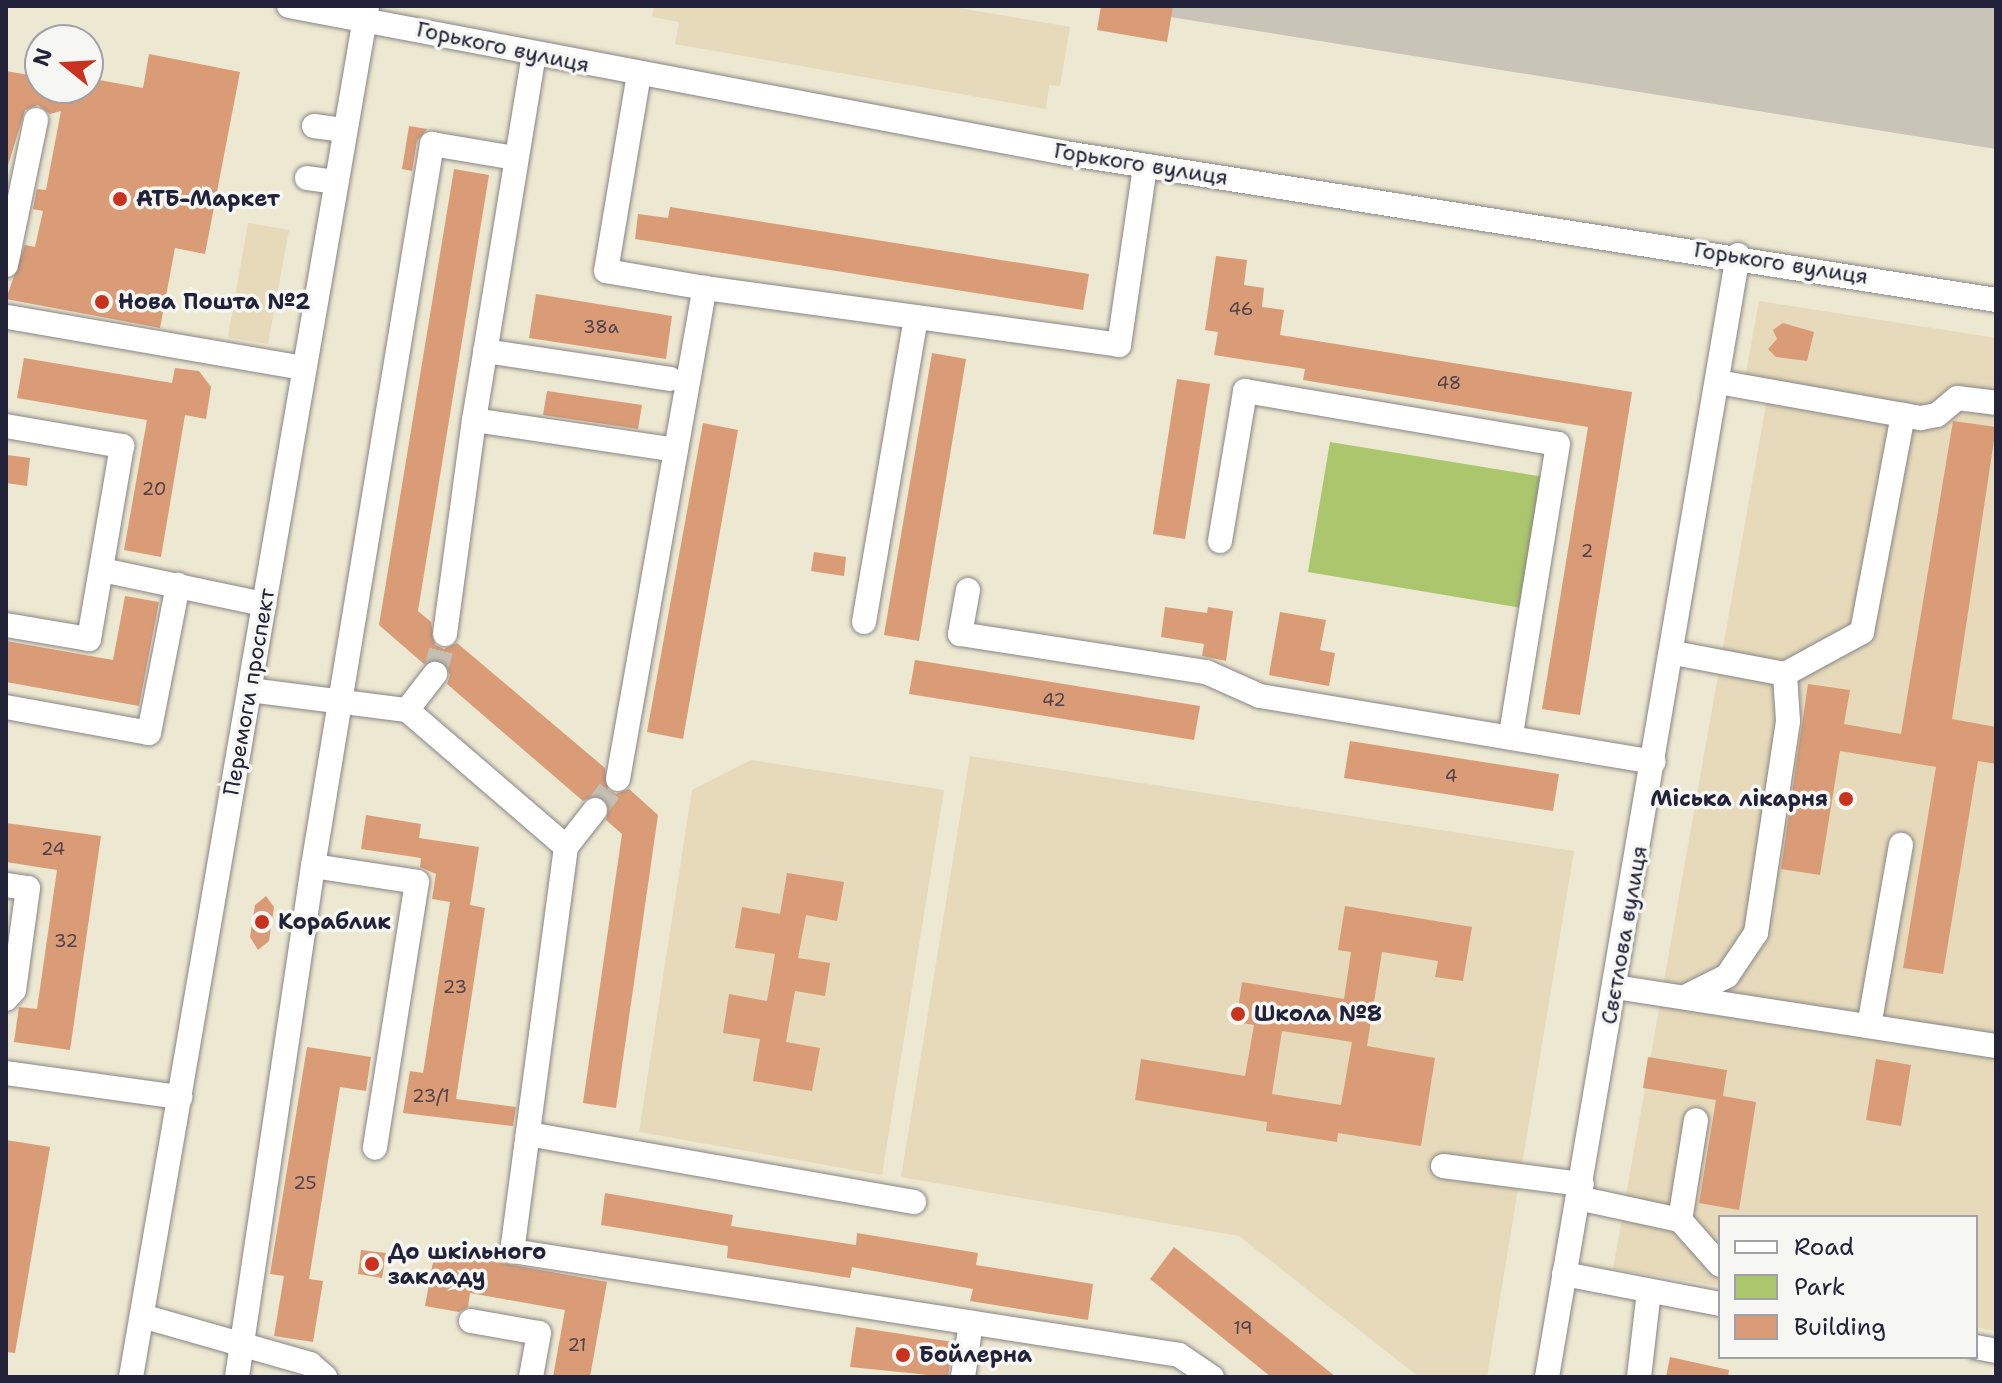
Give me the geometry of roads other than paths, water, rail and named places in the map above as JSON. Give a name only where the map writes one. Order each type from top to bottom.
[{"type":"street","name":"Горького вулиця","points":[[289,6],[366,12],[534,54],[1145,166],[1738,255],[1996,300]]},
{"type":"street","name":"Перемоги проспект","points":[[131,1377],[366,12]]},
{"type":"street","points":[[445,634],[474,420],[534,54]]},
{"type":"street","points":[[639,74],[606,271],[705,288],[1119,345],[1145,166]]},
{"type":"street","points":[[6,265],[36,120]]},
{"type":"street","points":[[314,126],[344,130]]},
{"type":"street","points":[[237,1377],[313,866],[432,144],[515,158]]},
{"type":"street","points":[[307,178],[336,182]]},
{"type":"street","name":"Свєтлова вулиця","points":[[1547,1377],[1674,653],[1738,255]]},
{"type":"street","points":[[618,779],[705,288]]},
{"type":"street","points":[[864,622],[916,317]]},
{"type":"street","points":[[7,320],[304,368]]},
{"type":"street","points":[[485,351],[670,379]]},
{"type":"street","points":[[1718,382],[1903,415],[1937,415],[1957,398],[1996,403]]},
{"type":"street","points":[[1220,541],[1245,391],[1558,444],[1511,734]]},
{"type":"street","points":[[1674,653],[1785,674],[1852,641],[1868,622],[1903,415]]},
{"type":"street","points":[[474,420],[676,450]]},
{"type":"street","points":[[6,426],[122,446],[89,639],[6,625]]},
{"type":"street","points":[[102,570],[264,604]]},
{"type":"street","points":[[6,707],[149,733],[178,585]]},
{"type":"street","points":[[968,590],[960,634],[1206,672],[1260,696],[1511,734],[1654,762]]},
{"type":"street","points":[[407,710],[435,674]]},
{"type":"street","points":[[1685,997],[1727,976],[1756,933],[1788,721],[1785,674]]},
{"type":"street","points":[[250,690],[407,710],[566,847]]},
{"type":"street","points":[[595,810],[566,847],[512,1251],[1179,1355],[1212,1377]]},
{"type":"street","points":[[1869,1026],[1901,845]]},
{"type":"street","points":[[313,866],[417,882],[375,1148]]},
{"type":"street","points":[[6,885],[28,888],[14,990],[6,999]]},
{"type":"street","points":[[1615,987],[1869,1026],[1991,1041]]},
{"type":"street","points":[[6,1073],[180,1097]]},
{"type":"street","points":[[1680,1220],[1696,1120]]},
{"type":"street","points":[[528,1134],[914,1202]]},
{"type":"street","points":[[1443,1166],[1580,1191],[1680,1220],[1718,1263]]},
{"type":"street","points":[[1564,1274],[1718,1304]]},
{"type":"street","points":[[1639,1377],[1649,1291]]},
{"type":"street","points":[[142,1316],[310,1364],[325,1377]]},
{"type":"street","points":[[471,1321],[539,1333],[531,1377]]},
{"type":"street","points":[[963,1377],[971,1323]]},
{"type":"tunnel","points":[[435,674],[445,634]]},
{"type":"tunnel","points":[[595,810],[618,779]]},
{"type":"place","name":"АТБ-Маркет","points":[[120,199]]},
{"type":"place","name":"Нова Пошта №2","points":[[102,302]]},
{"type":"place","name":"Міська лікарня","points":[[1846,799]]},
{"type":"place","name":"Кораблик","points":[[262,922]]},
{"type":"place","name":"Школа №8","points":[[1238,1014]]},
{"type":"place","name":"До шкільного закладу","points":[[372,1264]]},
{"type":"place","name":"Бойлерна","points":[[903,1355]]}]
